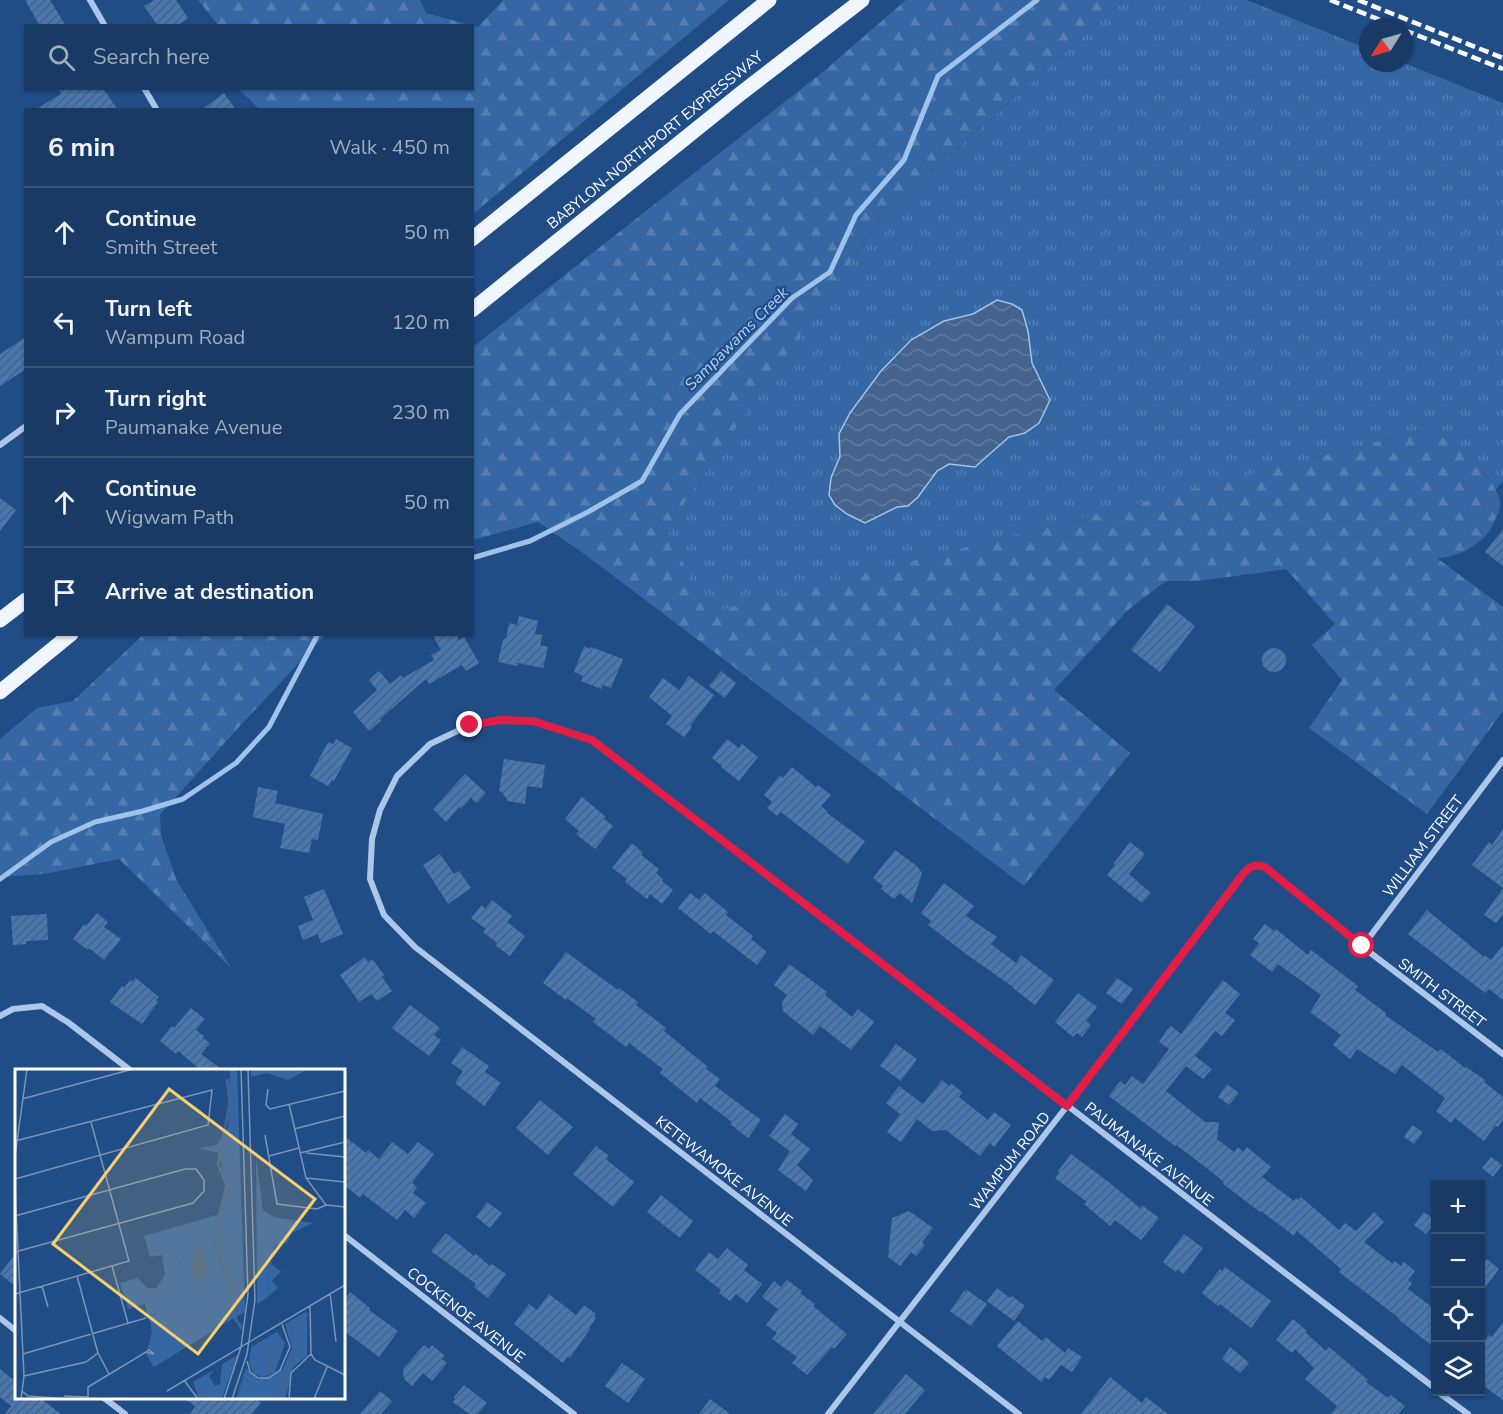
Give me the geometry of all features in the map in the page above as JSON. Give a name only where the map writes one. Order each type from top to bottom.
[{"type":"main road","points":[[474,237],[769,0]]},
{"type":"main road","name":"BABYLON-NORTHPORT EXPRESSWAY","points":[[474,308],[731,101],[862,0]]},
{"type":"main road","points":[[0,621],[24,602]]},
{"type":"main road","points":[[0,692],[69,636]]},
{"type":"street","points":[[90,0],[104,24]]},
{"type":"street","points":[[145,90],[156,108]]},
{"type":"street","points":[[0,445],[24,427]]},
{"type":"street","name":"PAUMANAKE AVENUE","points":[[415,946],[384,915],[370,879],[372,839],[380,810],[397,776],[430,744],[470,725],[480,723],[501,720],[533,721],[592,740],[1431,1385]]},
{"type":"street","name":"WILLIAM STREET","points":[[1362,946],[1503,760]]},
{"type":"street","name":"WAMPUM ROAD","points":[[828,1414],[1067,1106],[1243,874],[1252,866]]},
{"type":"street","name":"SMITH STREET","points":[[1252,866],[1265,867],[1362,946],[1503,1054]]},
{"type":"street","name":"KETEWAMOKE AVENUE","points":[[415,946],[1019,1414]]},
{"type":"street","points":[[0,1016],[13,1009],[42,1006],[69,1023],[127,1069]]},
{"type":"street","name":"COCKENOE AVENUE","points":[[345,1237],[574,1414]]},
{"type":"street","points":[[0,1318],[15,1330]]},
{"type":"street","name":"PAUMANAKE AVENUE","points":[[1445,1396],[1468,1414]]},
{"type":"street","points":[[105,1399],[125,1414]]},
{"type":"green space","points":[[198,0],[420,0],[426,13],[467,24],[217,24]]},
{"type":"green space","points":[[503,0],[729,0],[474,213],[474,108],[258,108],[240,90],[474,90],[474,26],[478,27]]},
{"type":"green space","points":[[906,0],[1123,0],[881,218],[667,528],[706,614],[1423,430],[1462,450],[1484,472],[1497,492],[1500,500],[1499,510],[1486,535],[1461,553],[1437,558],[1503,607],[1503,711],[1427,814],[1309,728],[1342,680],[1312,645],[1335,624],[1286,569],[1198,581],[1166,581],[1129,609],[1054,690],[1130,753],[1024,886],[583,553],[538,522],[474,540],[474,346],[824,71]]},
{"type":"green space","points":[[1123,0],[1247,0],[1359,45],[1359,72],[1413,72],[1413,67],[1503,103],[1503,481],[1496,489],[1483,470],[1423,430],[706,615],[666,528],[881,218]]},
{"type":"green space","points":[[142,636],[324,636],[160,815],[161,835],[177,881],[231,968],[119,859],[44,874],[0,877],[0,739],[37,708],[73,701]]},
{"type":"water","points":[[997,300],[1012,304],[1022,310],[1028,331],[1032,363],[1050,400],[1039,423],[1025,433],[1009,437],[975,467],[949,464],[937,471],[918,497],[908,506],[897,507],[865,523],[847,514],[835,505],[829,495],[831,478],[840,456],[839,434],[850,413],[881,371],[911,340],[944,321],[973,314]]},
{"type":"building","points":[[25,0],[50,0],[65,24],[39,24]]},
{"type":"building","points":[[154,0],[176,0],[188,18],[180,24],[157,24],[144,6]]},
{"type":"building","points":[[59,90],[104,90],[117,108],[38,108],[61,94]]},
{"type":"building","points":[[224,93],[235,108],[204,108]]},
{"type":"building","points":[[24,338],[24,370],[0,386],[0,354]]},
{"type":"building","points":[[0,498],[16,510],[0,531]]},
{"type":"building","points":[[1503,529],[1503,566],[1485,552]]},
{"type":"building","points":[[1167,604],[1195,626],[1160,672],[1131,650]]},
{"type":"building","points":[[519,616],[538,621],[535,634],[543,635],[540,645],[548,647],[543,668],[498,662],[509,623],[517,625]]},
{"type":"building","points":[[433,636],[457,636],[459,640],[464,637],[479,663],[466,671],[462,665],[429,684],[426,679],[369,731],[353,712],[377,690],[369,680],[379,671],[390,684],[401,675],[403,678],[434,660],[431,655],[441,650]]},
{"type":"building","points":[[584,646],[623,659],[611,688],[603,685],[601,689],[581,681],[583,676],[574,672]]},
{"type":"building","points":[[1274,648],[1283,651],[1286,660],[1283,669],[1274,672],[1265,669],[1262,660],[1265,651]]},
{"type":"building","points":[[721,671],[736,683],[725,698],[709,686]]},
{"type":"building","points":[[689,676],[714,695],[684,737],[666,724],[672,716],[649,697],[663,678],[679,690]]},
{"type":"building","points":[[336,739],[352,748],[334,781],[332,780],[328,786],[310,776],[328,742],[333,744]]},
{"type":"building","points":[[727,739],[739,748],[742,744],[758,757],[739,781],[712,758]]},
{"type":"building","points":[[504,759],[545,765],[542,788],[527,786],[525,804],[508,801],[499,791]]},
{"type":"building","points":[[792,767],[816,787],[818,785],[831,795],[821,806],[865,841],[848,864],[781,812],[777,816],[767,808],[772,802],[764,795],[780,775],[783,778]]},
{"type":"building","points":[[465,774],[486,793],[477,803],[471,798],[461,809],[459,807],[446,822],[433,809]]},
{"type":"building","points":[[258,787],[278,791],[275,803],[323,814],[318,840],[312,839],[309,853],[280,848],[285,824],[253,817]]},
{"type":"building","points":[[582,797],[613,826],[595,849],[576,834],[579,831],[565,819]]},
{"type":"building","points":[[1503,829],[1503,888],[1472,865],[1489,842],[1492,845]]},
{"type":"building","points":[[1130,842],[1145,854],[1129,874],[1151,893],[1142,903],[1107,875]]},
{"type":"building","points":[[632,843],[643,853],[641,855],[659,869],[656,873],[673,890],[662,904],[650,894],[647,899],[625,882],[627,879],[612,868]]},
{"type":"building","points":[[895,850],[917,866],[922,873],[912,903],[900,893],[894,899],[881,889],[883,886],[873,878]]},
{"type":"building","points":[[440,854],[454,874],[459,871],[471,888],[448,904],[423,865]]},
{"type":"building","points":[[944,883],[974,906],[966,916],[997,937],[991,944],[1016,963],[1021,955],[1054,980],[1035,1005],[928,925],[931,921],[921,913]]},
{"type":"building","points":[[1503,888],[1503,914],[1496,923],[1484,915]]},
{"type":"building","points":[[324,889],[343,934],[321,943],[318,934],[303,940],[298,926],[313,920],[304,897]]},
{"type":"building","points":[[690,893],[699,900],[705,893],[728,912],[726,915],[753,936],[751,939],[767,952],[757,965],[713,931],[711,934],[678,908]]},
{"type":"building","points":[[492,900],[512,916],[507,922],[525,936],[510,956],[496,946],[497,943],[483,932],[486,929],[471,918],[482,905],[485,909]]},
{"type":"building","points":[[1427,910],[1484,957],[1485,955],[1491,960],[1503,945],[1503,1000],[1489,989],[1485,993],[1408,934]]},
{"type":"building","points":[[97,913],[108,922],[104,927],[121,939],[104,960],[73,939],[84,924],[86,926]]},
{"type":"building","points":[[47,914],[48,940],[26,941],[26,944],[13,945],[11,916]]},
{"type":"building","points":[[1265,924],[1274,931],[1276,929],[1308,955],[1311,950],[1358,986],[1355,990],[1386,1013],[1385,1015],[1438,1052],[1441,1049],[1485,1080],[1484,1082],[1503,1097],[1503,1120],[1498,1127],[1495,1126],[1484,1141],[1455,1118],[1451,1123],[1436,1111],[1445,1098],[1402,1065],[1395,1074],[1357,1049],[1350,1059],[1333,1045],[1341,1035],[1310,1012],[1321,995],[1278,964],[1272,972],[1250,955],[1259,943],[1253,939]]},
{"type":"building","points":[[566,952],[638,1002],[636,1005],[666,1028],[664,1031],[720,1079],[715,1086],[761,1120],[748,1138],[730,1124],[732,1122],[700,1098],[697,1103],[660,1073],[663,1069],[629,1043],[626,1047],[593,1022],[596,1019],[543,983]]},
{"type":"building","points":[[365,957],[368,962],[372,959],[385,976],[382,977],[392,991],[377,1001],[371,994],[359,1002],[340,975]]},
{"type":"building","points":[[789,964],[827,992],[825,995],[852,1017],[858,1009],[874,1022],[851,1050],[820,1026],[813,1035],[783,1011],[782,1002],[787,995],[774,985]]},
{"type":"building","points":[[136,978],[159,997],[156,1000],[158,1002],[142,1024],[110,1002],[122,986],[124,988],[130,980],[132,982]]},
{"type":"building","points":[[1117,978],[1133,989],[1122,1004],[1106,993]]},
{"type":"building","points":[[1223,980],[1240,994],[1225,1013],[1235,1020],[1222,1036],[1215,1031],[1195,1056],[1212,1069],[1203,1079],[1186,1066],[1166,1091],[1205,1122],[1219,1122],[1217,1139],[1234,1152],[1238,1147],[1243,1152],[1247,1147],[1271,1167],[1262,1177],[1294,1201],[1301,1197],[1339,1230],[1345,1223],[1356,1231],[1374,1212],[1384,1222],[1364,1242],[1393,1264],[1394,1261],[1401,1266],[1404,1262],[1415,1271],[1408,1280],[1412,1283],[1408,1289],[1431,1306],[1431,1345],[1339,1272],[1341,1269],[1297,1231],[1294,1236],[1260,1212],[1223,1184],[1224,1182],[1204,1166],[1109,1096],[1120,1081],[1125,1085],[1132,1076],[1143,1084],[1169,1049],[1159,1042],[1167,1030],[1171,1026],[1181,1034]]},
{"type":"building","points":[[1078,993],[1097,1007],[1086,1021],[1091,1025],[1082,1037],[1077,1033],[1073,1037],[1055,1022]]},
{"type":"building","points":[[410,1005],[440,1028],[434,1035],[441,1040],[429,1056],[392,1028]]},
{"type":"building","points":[[191,1008],[205,1019],[196,1030],[210,1043],[201,1054],[221,1069],[200,1069],[178,1051],[176,1054],[160,1041],[172,1026],[174,1028]]},
{"type":"building","points":[[896,1044],[917,1059],[901,1081],[880,1066]]},
{"type":"building","points":[[462,1047],[489,1066],[485,1072],[501,1083],[484,1106],[455,1083],[463,1071],[451,1063]]},
{"type":"building","points":[[942,1080],[949,1086],[951,1083],[962,1092],[959,1097],[988,1120],[994,1112],[1011,1125],[994,1147],[990,1143],[980,1156],[946,1130],[932,1131],[917,1119],[901,1142],[887,1132],[900,1114],[886,1103],[899,1086],[923,1104]]},
{"type":"building","points":[[1227,1084],[1239,1093],[1229,1105],[1218,1097]]},
{"type":"building","points":[[540,1100],[573,1127],[548,1155],[516,1128]]},
{"type":"building","points":[[785,1114],[798,1124],[791,1134],[810,1149],[797,1165],[813,1180],[806,1191],[778,1170],[790,1151],[769,1136]]},
{"type":"building","points":[[1412,1125],[1423,1132],[1414,1144],[1404,1137]]},
{"type":"building","points":[[345,1137],[366,1153],[368,1150],[379,1159],[392,1142],[408,1154],[418,1142],[434,1154],[412,1183],[417,1187],[413,1193],[426,1203],[414,1218],[405,1210],[397,1220],[363,1194],[360,1198],[345,1186]]},
{"type":"building","points":[[596,1146],[609,1156],[606,1159],[634,1182],[613,1207],[573,1174]]},
{"type":"building","points":[[1071,1154],[1140,1208],[1142,1205],[1159,1218],[1141,1240],[1115,1220],[1110,1226],[1084,1204],[1087,1202],[1055,1178]]},
{"type":"building","points":[[1491,1157],[1502,1165],[1493,1177],[1482,1168]]},
{"type":"building","points":[[661,1195],[693,1221],[680,1238],[647,1212]]},
{"type":"building","points":[[487,1202],[502,1213],[490,1228],[476,1217]]},
{"type":"building","points":[[909,1211],[933,1228],[922,1242],[925,1245],[916,1256],[911,1252],[900,1266],[888,1257],[892,1218]]},
{"type":"building","points":[[1424,1212],[1431,1217],[1431,1228],[1426,1234],[1414,1225]]},
{"type":"building","points":[[446,1233],[474,1256],[476,1254],[490,1266],[492,1264],[506,1274],[488,1298],[474,1287],[476,1284],[431,1251]]},
{"type":"building","points":[[1184,1234],[1203,1248],[1184,1274],[1178,1270],[1176,1272],[1163,1262]]},
{"type":"building","points":[[727,1248],[748,1265],[744,1270],[762,1284],[747,1303],[736,1294],[730,1301],[719,1293],[721,1290],[695,1270],[709,1252],[718,1259]]},
{"type":"building","points":[[15,1254],[15,1286],[0,1274]]},
{"type":"building","points":[[1487,1259],[1499,1269],[1485,1287],[1485,1262]]},
{"type":"building","points":[[1225,1267],[1271,1301],[1251,1328],[1202,1293],[1220,1269],[1222,1271]]},
{"type":"building","points":[[787,1280],[815,1304],[813,1306],[847,1334],[807,1375],[792,1363],[797,1357],[772,1339],[777,1333],[766,1325],[778,1309],[762,1297],[774,1281],[781,1287]]},
{"type":"building","points":[[997,1288],[1025,1306],[1014,1321],[987,1301]]},
{"type":"building","points":[[967,1290],[987,1304],[971,1326],[950,1311]]},
{"type":"building","points":[[350,1292],[370,1308],[369,1310],[398,1331],[379,1357],[345,1332],[345,1300]]},
{"type":"building","points":[[549,1294],[576,1315],[584,1305],[596,1314],[590,1329],[570,1358],[568,1356],[563,1363],[514,1324],[529,1304],[537,1310]]},
{"type":"building","points":[[1293,1319],[1326,1351],[1329,1347],[1368,1380],[1366,1382],[1388,1398],[1391,1395],[1405,1406],[1398,1414],[1331,1414],[1337,1406],[1305,1379],[1314,1368],[1295,1349],[1292,1353],[1276,1340]]},
{"type":"building","points":[[1018,1321],[1042,1341],[1046,1337],[1065,1353],[1068,1348],[1082,1357],[1072,1372],[1061,1365],[1049,1380],[1045,1377],[1041,1382],[997,1346]]},
{"type":"building","points":[[1503,1322],[1503,1400],[1485,1387],[1485,1340],[1489,1335],[1492,1337]]},
{"type":"building","points":[[424,1345],[429,1349],[432,1345],[445,1356],[442,1359],[447,1363],[432,1381],[423,1373],[412,1386],[404,1379],[403,1369]]},
{"type":"building","points":[[1230,1347],[1249,1363],[1240,1373],[1222,1359]]},
{"type":"building","points":[[622,1363],[645,1379],[628,1403],[605,1386]]},
{"type":"building","points":[[0,1369],[15,1381],[15,1399],[41,1399],[61,1414],[5,1414],[11,1406],[0,1397]]},
{"type":"building","points":[[906,1374],[925,1390],[905,1414],[873,1414]]},
{"type":"building","points":[[1110,1377],[1142,1403],[1146,1397],[1168,1414],[1081,1414]]},
{"type":"building","points":[[464,1385],[487,1403],[478,1414],[469,1414],[453,1402],[454,1397]]},
{"type":"building","points":[[380,1391],[392,1401],[381,1414],[360,1414]]},
{"type":"building","points":[[185,1399],[255,1399],[261,1403],[252,1414],[190,1414],[195,1406]]},
{"type":"building","points":[[710,1399],[730,1414],[699,1414]]},
{"type":"waterway","name":"Sampawams Creek","points":[[474,557],[530,541],[588,512],[642,481],[680,414],[792,298],[830,272],[856,215],[904,160],[938,76],[1037,0]]},
{"type":"waterway","name":"Sampawams Creek","points":[[0,879],[51,842],[95,822],[183,799],[236,763],[269,727],[317,636]]},
{"type":"railway","points":[[1330,0],[1375,18]]},
{"type":"railway","points":[[1358,0],[1503,58]]},
{"type":"railway","points":[[1413,34],[1503,69]]},
{"type":"route","points":[[470,725],[501,720],[533,721],[592,740],[1067,1106],[1248,868],[1258,865],[1265,867],[1362,946]]}]
